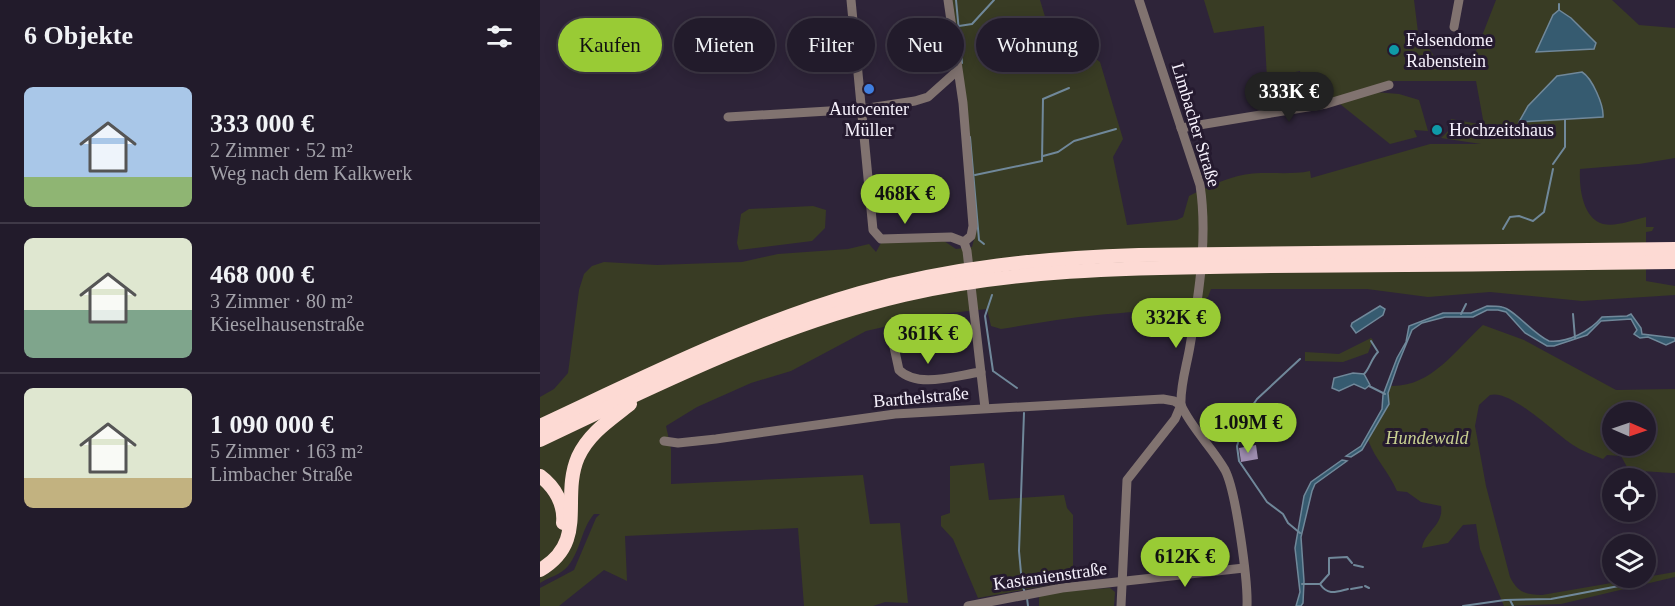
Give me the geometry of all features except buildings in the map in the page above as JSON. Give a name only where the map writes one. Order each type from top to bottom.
[{"type":"highway","points":[[540,426],[765,324],[861,293],[1062,258],[1139,255],[1675,249]]},
{"type":"highway","points":[[985,273],[1112,268],[1675,262]]},
{"type":"highway","points":[[540,440],[717,358],[797,326],[952,278]]},
{"type":"highway","points":[[540,570],[562,553],[569,536],[574,469],[588,440],[597,430],[651,388]]},
{"type":"highway","points":[[540,476],[557,495],[563,507],[564,519],[560,539],[550,554],[540,561]]},
{"type":"street","points":[[851,0],[875,234],[881,239],[951,237],[964,242]]},
{"type":"street","points":[[948,0],[950,18]]},
{"type":"street","name":"Limbacher Straße","points":[[1139,0],[1200,185],[1204,224],[1198,295],[1181,405]]},
{"type":"street","points":[[1454,27],[1459,0]]},
{"type":"street","points":[[728,117],[862,110],[915,101],[928,97],[956,72]]},
{"type":"street","points":[[957,72],[963,103],[973,225],[971,236],[964,242]]},
{"type":"street","points":[[1181,128],[1326,104],[1389,85]]},
{"type":"street","points":[[964,242],[967,251],[985,408]]},
{"type":"street","points":[[891,333],[899,370],[908,377],[922,380],[981,372]]},
{"type":"street","name":"Barthelstraße","points":[[664,441],[678,443],[895,414],[1164,398],[1181,405]]},
{"type":"street","points":[[1181,405],[1226,472],[1244,568],[1247,606]]},
{"type":"street","points":[[1121,606],[1127,480],[1175,418],[1181,405]]},
{"type":"street","name":"Kastanienstraße","points":[[968,606],[1026,595],[1244,568]]},
{"type":"green space","points":[[949,0],[1040,0],[1045,18],[976,18],[976,72],[1099,72],[1100,62],[1123,139],[1113,157],[1127,225],[1177,220],[1183,217],[1189,196],[1238,176],[1310,171],[1311,178],[1430,144],[1481,144],[1441,138],[1448,131],[1451,119],[1484,125],[1476,81],[1394,81],[1319,103],[1314,81],[1303,84],[1300,71],[1267,78],[1264,26],[1214,33],[1204,0],[1414,0],[1418,32],[1436,59],[1471,64],[1496,0],[1612,0],[1639,25],[1675,28],[1675,158],[1639,164],[1580,169],[1581,192],[1590,215],[1603,224],[1619,224],[1646,217],[1646,227],[1654,227],[1652,231],[1646,232],[1646,281],[1675,286],[1675,295],[1582,301],[1490,292],[1428,297],[1367,289],[1211,289],[1208,297],[1181,306],[1001,329],[991,326],[987,309],[941,314],[866,331],[791,371],[751,383],[697,407],[666,426],[671,449],[671,484],[863,475],[870,524],[900,523],[908,603],[885,602],[873,606],[804,606],[798,528],[625,536],[627,581],[604,570],[559,606],[540,606],[540,588],[574,570],[596,518],[600,514],[594,514],[590,520],[568,566],[540,583],[540,397],[554,389],[568,373],[579,290],[584,274],[592,266],[604,262],[657,265],[742,262],[778,254],[848,249],[869,244],[876,252],[881,243],[944,241],[956,249],[972,247],[976,232],[974,175],[959,72],[964,72],[964,18],[952,18]]},
{"type":"green space","points":[[1375,92],[1399,94],[1419,100],[1428,131],[1414,130],[1417,137],[1390,144],[1340,104]]},
{"type":"green space","points":[[813,206],[826,210],[825,228],[812,241],[739,250],[737,243],[741,214],[749,209]]},
{"type":"green space","name":"Hundewald","points":[[1483,325],[1524,340],[1616,390],[1675,389],[1675,473],[1656,472],[1656,468],[1627,467],[1621,456],[1656,456],[1656,402],[1602,402],[1602,456],[1606,456],[1603,459],[1573,445],[1532,413],[1509,399],[1499,395],[1490,395],[1479,405],[1475,426],[1486,486],[1510,577],[1516,586],[1527,593],[1542,595],[1602,585],[1602,588],[1629,588],[1561,604],[1504,606],[1480,549],[1476,524],[1463,525],[1448,543],[1422,548],[1440,518],[1441,506],[1421,502],[1407,492],[1397,491],[1368,440],[1389,404],[1388,393],[1391,386],[1406,385],[1419,380],[1453,355]]},
{"type":"green space","points":[[1371,338],[1373,340],[1368,353],[1343,362],[1305,361],[1305,352],[1339,354]]},
{"type":"green space","points":[[984,463],[989,500],[1064,495],[1067,508],[1073,515],[1073,581],[978,598],[953,539],[941,526],[941,516],[950,513],[950,466]]},
{"type":"green space","name":"Hundewald","points":[[1675,572],[1675,577],[1656,582],[1656,575]]},
{"type":"green space","points":[[1110,588],[1115,592],[1114,606],[1039,606],[1039,596],[1066,591]]},
{"type":"water","points":[[1559,10],[1571,18],[1596,43],[1594,49],[1536,52],[1553,15]]},
{"type":"water","points":[[1582,72],[1597,92],[1603,117],[1519,122],[1528,106],[1557,76]]},
{"type":"water","points":[[1380,306],[1385,309],[1383,315],[1356,333],[1351,326],[1352,323]]},
{"type":"water","points":[[1487,306],[1507,309],[1549,341],[1564,340],[1578,335],[1602,317],[1631,314],[1641,328],[1642,334],[1675,338],[1675,341],[1666,345],[1648,337],[1640,338],[1634,334],[1637,330],[1631,319],[1601,321],[1587,335],[1554,346],[1547,346],[1525,333],[1506,312],[1498,310],[1487,310],[1473,317],[1445,317],[1422,323],[1412,330],[1398,364],[1388,393],[1389,404],[1362,450],[1351,457],[1346,456],[1361,446],[1382,409],[1383,395],[1397,358],[1406,342],[1409,326],[1443,313],[1471,313]]},
{"type":"water","points":[[1353,373],[1364,374],[1370,385],[1365,389],[1354,384],[1339,391],[1332,388],[1334,378]]},
{"type":"water","points":[[1342,460],[1347,461],[1315,484],[1312,491],[1301,537],[1303,603],[1301,606],[1296,606],[1300,592],[1295,548],[1304,496],[1311,482]]},
{"type":"waterway","points":[[956,0],[958,18]]},
{"type":"waterway","points":[[964,25],[972,24],[994,0]]},
{"type":"waterway","points":[[1559,4],[1559,10]]},
{"type":"waterway","points":[[975,175],[1042,161],[1043,99],[1069,88]]},
{"type":"waterway","points":[[1553,164],[1565,147],[1565,120]]},
{"type":"waterway","points":[[1043,156],[1058,152],[1074,141],[1116,129]]},
{"type":"waterway","points":[[970,137],[979,240],[984,244]]},
{"type":"waterway","points":[[1503,229],[1510,217],[1519,216],[1533,221],[1544,212],[1553,169]]},
{"type":"waterway","points":[[992,295],[985,316],[993,371],[1017,388]]},
{"type":"waterway","points":[[1461,314],[1466,304]]},
{"type":"waterway","points":[[1573,314],[1575,338]]},
{"type":"waterway","points":[[1364,374],[1378,352],[1371,341]]},
{"type":"waterway","points":[[1300,359],[1257,399],[1248,412],[1237,446],[1239,461],[1267,502],[1283,514],[1288,523],[1300,533]]},
{"type":"waterway","points":[[1369,386],[1385,394]]},
{"type":"waterway","points":[[1024,413],[1019,551],[1025,593]]},
{"type":"waterway","points":[[1320,584],[1329,574],[1329,558],[1347,557],[1352,563]]},
{"type":"waterway","points":[[1354,565],[1363,567]]},
{"type":"waterway","points":[[1302,584],[1320,584],[1329,592],[1348,589]]},
{"type":"waterway","points":[[1365,586],[1369,588]]},
{"type":"waterway","points":[[1351,589],[1362,587]]},
{"type":"waterway","points":[[1463,606],[1505,600],[1551,599],[1608,588]]},
{"type":"waterway","points":[[1027,598],[1028,606]]},
{"type":"waterway","points":[[1510,600],[1513,606]]},
{"type":"place","name":"Felsendome Rabenstein","points":[[1394,50]]},
{"type":"place","name":"Autocenter Müller","points":[[869,89]]},
{"type":"place","name":"Hochzeitshaus","points":[[1437,130]]}]
